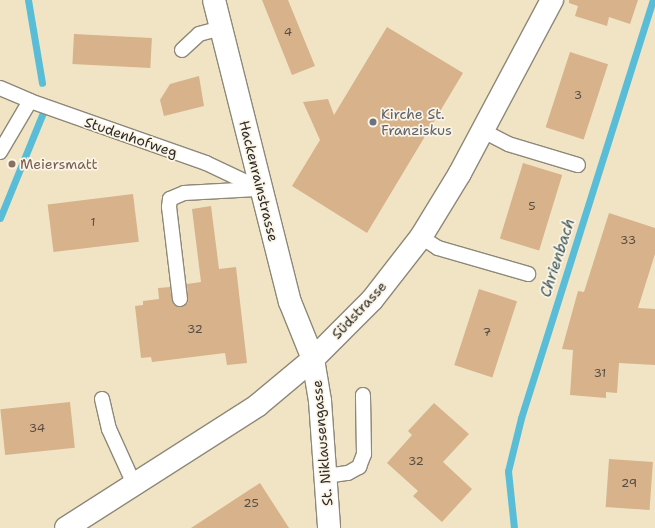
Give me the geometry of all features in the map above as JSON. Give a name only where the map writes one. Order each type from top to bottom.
[{"type":"street","name":"Hackenrainstrasse","points":[[214,0],[290,302],[313,359]]},
{"type":"street","name":"Südstrasse","points":[[66,528],[258,404],[313,359],[372,300],[421,237],[483,130],[552,0]]},
{"type":"street","name":"St. Niklausengasse","points":[[313,359],[320,401],[329,528]]},
{"type":"lane","points":[[182,50],[199,34],[221,28]]},
{"type":"lane","name":"Studenhofweg","points":[[0,88],[30,101],[206,163],[261,189]]},
{"type":"lane","points":[[0,152],[30,101]]},
{"type":"lane","points":[[483,130],[508,144],[578,165]]},
{"type":"lane","points":[[180,299],[169,207],[170,199],[184,193],[261,189]]},
{"type":"lane","points":[[421,237],[438,248],[528,274]]},
{"type":"lane","points":[[326,476],[348,472],[359,467],[364,454],[363,395]]},
{"type":"lane","points":[[102,398],[109,429],[134,484]]},
{"type":"building","points":[[262,0],[288,0],[315,66],[292,75]]},
{"type":"building","points":[[569,0],[638,0],[630,24],[609,17],[607,26],[575,16],[578,6],[569,3]]},
{"type":"building","name":"Kirche St. Franziskus","points":[[387,27],[463,73],[367,233],[292,186],[320,140],[303,102],[328,99],[334,115]]},
{"type":"building","points":[[74,34],[152,38],[150,68],[72,64]]},
{"type":"building","points":[[570,52],[608,64],[584,139],[546,127]]},
{"type":"building","points":[[199,76],[204,106],[164,116],[160,100],[170,84]]},
{"type":"building","points":[[523,163],[562,175],[539,251],[500,239]]},
{"type":"building","points":[[133,194],[139,242],[53,252],[48,204]]},
{"type":"building","points":[[211,206],[219,269],[236,267],[247,363],[227,365],[225,353],[152,362],[151,357],[141,358],[135,306],[143,305],[143,301],[159,299],[158,288],[170,287],[173,304],[181,307],[188,303],[187,284],[201,282],[192,209]]},
{"type":"building","points":[[609,213],[655,228],[655,254],[638,308],[655,309],[655,365],[619,363],[617,393],[606,392],[606,398],[570,395],[573,350],[562,349],[578,291],[584,292]]},
{"type":"building","points":[[479,289],[517,301],[492,377],[454,365]]},
{"type":"building","points":[[70,402],[75,448],[5,455],[0,409]]},
{"type":"building","points":[[434,403],[469,434],[443,462],[472,489],[442,522],[413,496],[418,491],[387,463],[412,435],[408,431]]},
{"type":"building","points":[[609,459],[653,462],[650,510],[606,507]]},
{"type":"building","points":[[260,483],[289,528],[191,528]]},
{"type":"waterway","points":[[28,0],[42,83]]},
{"type":"waterway","name":"Chrienbach","points":[[514,528],[508,471],[521,418],[653,0]]},
{"type":"waterway","points":[[0,218],[44,110]]},
{"type":"place","name":"Kirche St. Franziskus","points":[[373,122]]},
{"type":"place","name":"Meiersmatt","points":[[12,164]]}]
